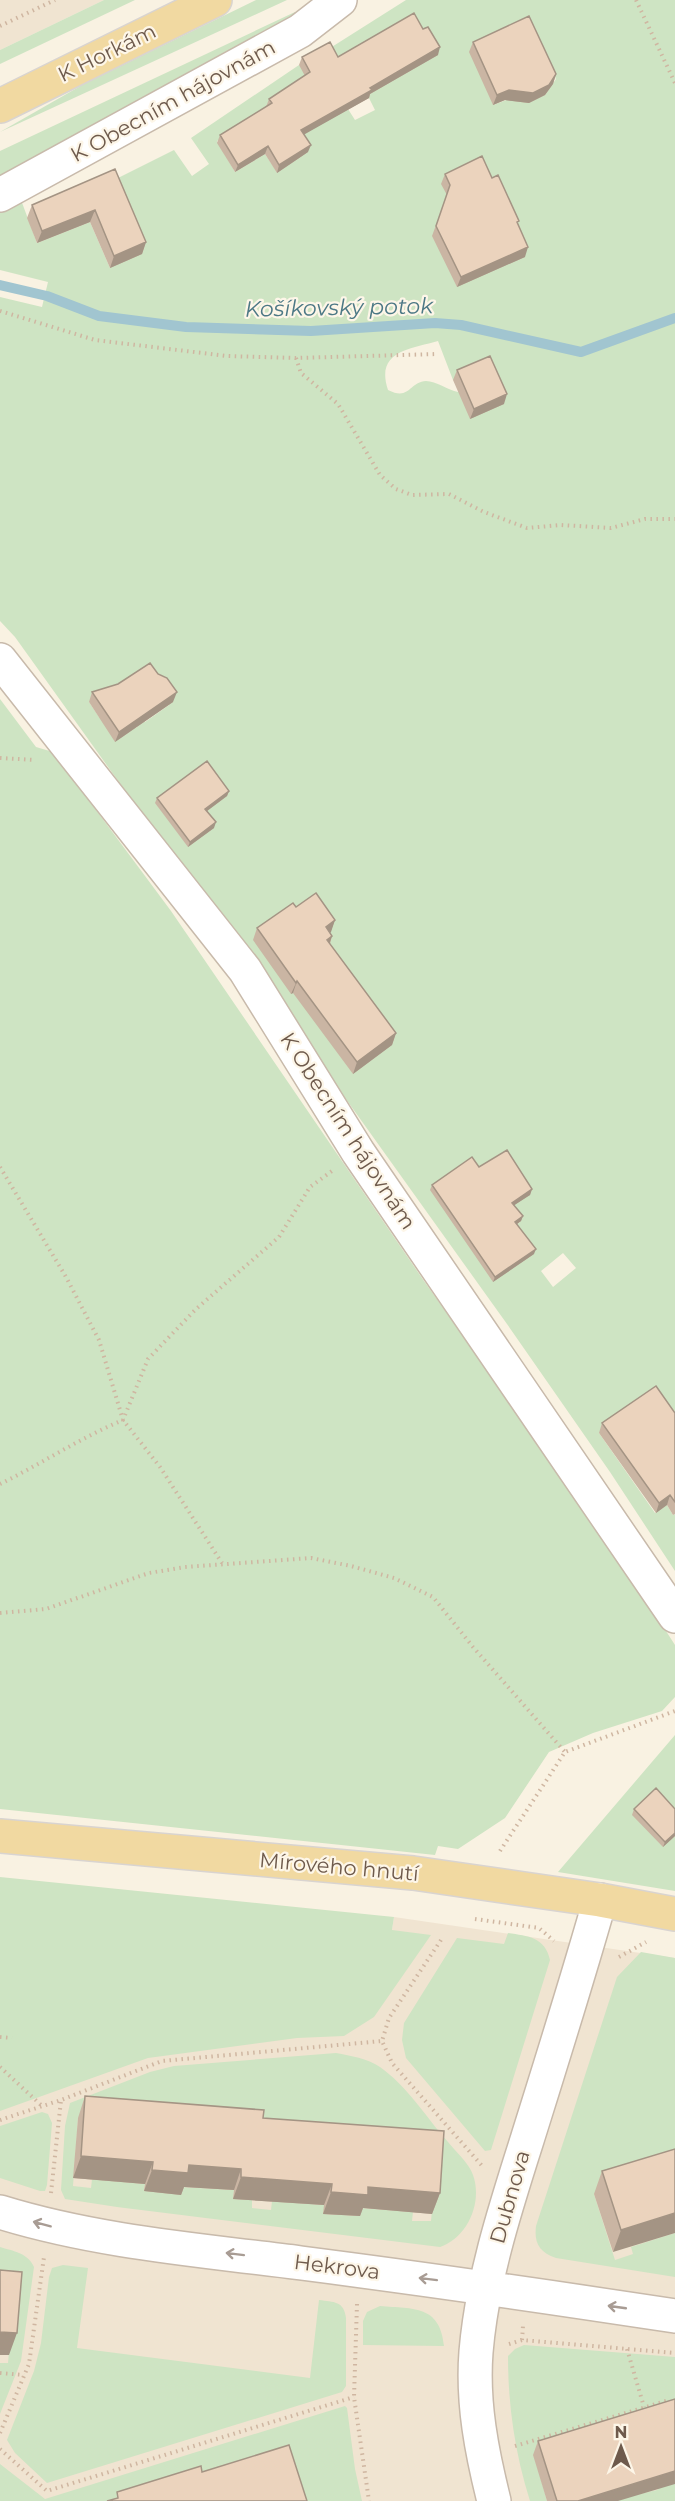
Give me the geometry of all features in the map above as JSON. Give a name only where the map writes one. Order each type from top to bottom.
[{"type":"main road","name":"K Horkám","points":[[0,106],[215,0]]},
{"type":"main road","name":"Mírového hnutí","points":[[0,1836],[413,1873],[600,1900],[675,1914]]},
{"type":"street","name":"K Obecním hájovnám","points":[[0,195],[300,31],[340,0]]},
{"type":"street","name":"K Obecním hájovnám","points":[[0,660],[245,970],[358,1152],[675,1616]]},
{"type":"street","name":"Dubnova","points":[[494,2501],[483,2456],[476,2402],[476,2353],[486,2287],[511,2190],[600,1900]]},
{"type":"street","name":"Hekrova","points":[[0,2212],[47,2226],[183,2248],[486,2287],[675,2316]]},
{"type":"path","points":[[0,27],[55,0]]},
{"type":"path","points":[[636,0],[675,83]]},
{"type":"path","points":[[0,311],[95,340],[227,356],[296,358],[438,354]]},
{"type":"path","points":[[296,358],[301,373],[338,404],[380,475],[396,489],[412,495],[449,494],[484,512],[527,528],[561,525],[611,528],[645,519],[675,519]]},
{"type":"path","points":[[0,1484],[99,1430],[123,1420],[148,1359],[196,1309],[279,1237],[310,1187],[358,1152]]},
{"type":"path","points":[[0,1167],[66,1277],[99,1340],[123,1420],[160,1467],[222,1563]]},
{"type":"path","points":[[0,1613],[46,1609],[149,1573],[222,1563],[311,1558],[394,1578],[433,1597],[473,1647],[565,1752]]},
{"type":"path","points":[[497,1855],[565,1752],[675,1711]]},
{"type":"path","points":[[441,1940],[389,2018],[382,2041],[392,2063],[491,2176],[511,2190]]},
{"type":"path","points":[[612,1955],[621,1958],[646,1942],[655,1944]]},
{"type":"path","points":[[0,2037],[12,2038]]},
{"type":"path","points":[[0,2120],[61,2100],[162,2061],[382,2041]]},
{"type":"path","points":[[0,2067],[42,2105]]},
{"type":"path","points":[[0,2433],[29,2364],[38,2309],[61,2100]]},
{"type":"path","points":[[357,2295],[354,2397],[369,2501]]},
{"type":"path","points":[[502,2353],[509,2344],[522,2340],[675,2354]]},
{"type":"path","points":[[627,2349],[645,2407]]},
{"type":"path","points":[[0,2373],[24,2375]]},
{"type":"path","points":[[0,2449],[47,2491],[354,2397]]},
{"type":"path","points":[[509,2448],[666,2401]]},
{"type":"shaded area","points":[[0,0],[104,0],[0,50]]},
{"type":"shaded area","points":[[394,1917],[675,1958],[675,2501],[0,2501],[0,1983],[392,1930]]},
{"type":"green space","points":[[104,0],[135,0],[0,64],[0,50]]},
{"type":"green space","points":[[256,0],[287,0],[0,132],[84,84]]},
{"type":"green space","points":[[406,0],[675,0],[675,1428],[599,1433],[655,1513],[667,1505],[673,1515],[675,1514],[675,1571],[610,1472],[507,1324],[15,637],[0,621],[0,297],[42,307],[48,282],[0,270],[0,213],[21,200],[37,243],[90,222],[110,268],[110,182],[174,150],[192,176],[209,164],[191,138],[299,65],[348,109],[355,120],[375,110],[368,96],[337,67],[327,50]],"holes":[[[552,71],[556,79],[545,95],[509,99],[493,105]],[[269,111],[277,172],[265,154],[235,172],[217,141]],[[438,341],[453,380],[487,366],[458,392],[426,381],[416,384],[405,392],[395,393],[388,390],[385,377],[386,367],[391,359],[406,350]],[[170,701],[169,705],[145,722],[142,721],[136,728],[133,727],[116,741],[109,732],[110,725],[106,719],[99,717],[89,702]],[[470,1163],[520,1222],[513,1227]],[[563,1253],[576,1268],[553,1287],[541,1271]]]},
{"type":"green space","points":[[295,12],[297,15],[0,177],[0,151]]},
{"type":"green space","points":[[0,699],[36,747],[53,752],[171,911],[424,1281],[597,1524],[675,1645],[675,1697],[662,1711],[593,1733],[549,1752],[505,1818],[458,1849],[438,1846],[435,1855],[0,1809]]},
{"type":"green space","points":[[675,1735],[675,1891],[558,1872]]},
{"type":"green space","points":[[0,1877],[394,1917],[392,1930],[431,1935],[374,2017],[344,2036],[297,2038],[148,2058],[0,2111]]},
{"type":"green space","points":[[508,1933],[529,1937],[540,1942],[548,1952],[550,1960],[491,2150],[485,2151],[406,2058],[402,2040],[404,2023],[457,1938],[504,1944]]},
{"type":"green space","points":[[641,1952],[675,1958],[675,2168],[594,2194],[615,2260],[633,2254],[631,2247],[675,2233],[675,2277],[556,2258],[542,2250],[536,2237],[536,2226],[617,1977]]},
{"type":"green space","points":[[336,2053],[370,2061],[408,2092],[469,2166],[476,2186],[476,2197],[465,2228],[458,2236],[440,2247],[65,2199],[61,2190],[65,2126],[70,2103],[150,2072],[174,2066]],"holes":[[[78,2118],[437,2153],[431,2221],[412,2221],[413,2212],[361,2208],[360,2216],[324,2214],[324,2205],[272,2201],[271,2210],[252,2208],[252,2200],[233,2199],[234,2190],[181,2187],[144,2191],[145,2184],[92,2179],[91,2188],[73,2186]]]},
{"type":"green space","points":[[42,2112],[48,2114],[52,2123],[45,2191],[0,2178],[0,2126]]},
{"type":"green space","points":[[0,2247],[24,2256],[34,2267],[21,2361],[0,2414],[0,2363],[8,2363],[14,2295],[0,2293]]},
{"type":"green space","points":[[63,2265],[88,2268],[77,2348],[310,2378],[319,2300],[337,2303],[343,2308],[346,2318],[346,2386],[342,2392],[47,2483],[15,2453],[7,2440],[34,2371],[41,2343],[49,2277],[52,2268]]},
{"type":"green space","points":[[380,2306],[414,2309],[431,2316],[437,2323],[444,2346],[363,2345],[363,2321],[367,2312]]},
{"type":"green space","points":[[524,2345],[675,2357],[675,2411],[534,2455],[547,2501],[530,2501],[516,2447],[508,2375],[508,2356],[515,2349]]},
{"type":"green space","points":[[345,2406],[362,2501],[0,2501],[0,2464],[45,2499]]},
{"type":"green space","points":[[675,2475],[675,2501],[610,2501],[657,2490]]},
{"type":"building","points":[[414,13],[423,29],[428,27],[440,47],[370,88],[372,90],[301,130],[311,145],[279,165],[268,146],[238,165],[220,135],[272,103],[269,99],[310,72],[302,57],[330,42],[338,57]]},
{"type":"building","points":[[529,16],[556,74],[549,85],[533,93],[509,90],[497,95],[473,42]]},
{"type":"building","points":[[482,156],[492,178],[498,175],[528,247],[461,277],[436,226],[450,185],[445,174]]},
{"type":"building","points":[[115,169],[146,242],[114,256],[95,210],[42,231],[32,205]]},
{"type":"building","points":[[490,356],[507,394],[474,409],[457,370]]},
{"type":"building","points":[[150,663],[158,674],[167,678],[177,692],[119,732],[92,692],[118,684]]},
{"type":"building","points":[[207,761],[229,791],[205,809],[216,822],[190,842],[157,798]]},
{"type":"building","points":[[316,893],[335,920],[326,927],[332,936],[327,940],[396,1033],[357,1062],[257,928],[293,903],[296,907]]},
{"type":"building","points":[[507,1150],[532,1189],[512,1203],[523,1216],[515,1222],[536,1249],[495,1277],[432,1185],[472,1157],[479,1167]]},
{"type":"building","points":[[656,1386],[675,1413],[675,1502],[670,1495],[659,1503],[602,1423]]},
{"type":"building","points":[[656,1788],[675,1809],[675,1833],[665,1842],[634,1809]]},
{"type":"building","points":[[85,2096],[264,2110],[263,2118],[444,2131],[440,2193],[368,2187],[368,2195],[331,2192],[332,2184],[241,2177],[241,2169],[189,2165],[188,2173],[152,2170],[153,2162],[81,2156]]},
{"type":"building","points":[[675,2149],[675,2213],[621,2230],[602,2171]]},
{"type":"building","points":[[0,2270],[22,2272],[17,2333],[0,2332]]},
{"type":"building","points":[[675,2399],[675,2471],[578,2501],[557,2501],[538,2441]]},
{"type":"building","points":[[289,2445],[307,2501],[107,2501],[118,2498],[117,2492],[201,2466],[202,2472]]},
{"type":"waterway","name":"Košíkovský potok","points":[[0,285],[47,296],[99,316],[186,327],[311,331],[435,323],[461,325],[581,352],[675,318]]}]
